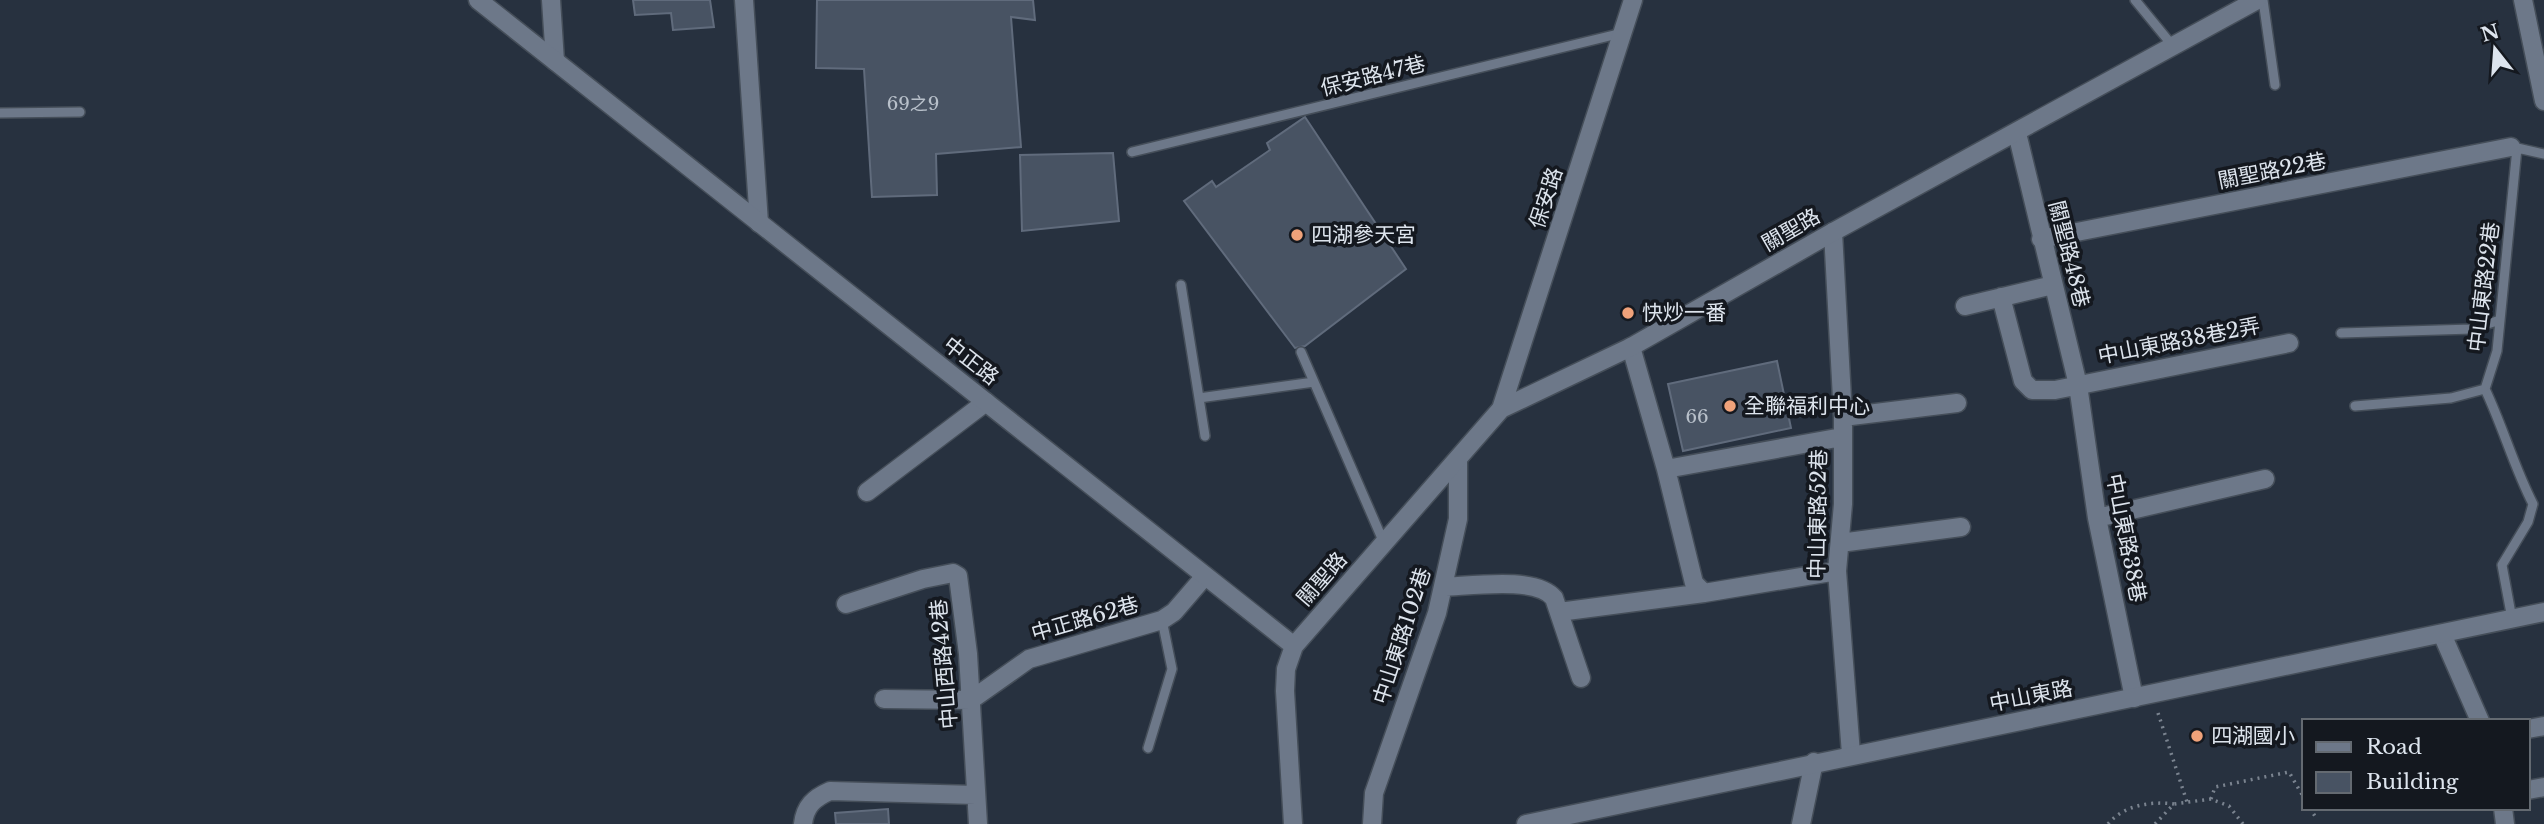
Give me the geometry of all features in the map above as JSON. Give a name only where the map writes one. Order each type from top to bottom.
[{"type":"street","name":"中正路","points":[[478,0],[1294,646]]},
{"type":"street","points":[[551,0],[555,61]]},
{"type":"street","points":[[744,0],[759,223]]},
{"type":"street","name":"保安路","points":[[1502,409],[1633,0]]},
{"type":"street","name":"關聖路","points":[[1294,646],[1502,409],[1631,347],[1833,232],[2017,134],[2172,45],[2257,0]]},
{"type":"street","points":[[2522,0],[2544,101]]},
{"type":"street","name":"關聖路48巷","points":[[2017,134],[2078,385]]},
{"type":"street","name":"關聖路22巷","points":[[2042,239],[2514,148]]},
{"type":"street","name":"中山東路52巷","points":[[1833,232],[1843,417],[1838,571],[1852,754]]},
{"type":"street","points":[[1965,306],[2053,285]]},
{"type":"street","name":"中山東路38巷2弄","points":[[2001,297],[2023,381],[2032,390],[2055,390],[2289,343]]},
{"type":"street","points":[[1631,347],[1666,469],[1694,583],[1704,593]]},
{"type":"street","name":"中山東路38巷","points":[[2078,385],[2097,518],[2134,698]]},
{"type":"street","points":[[867,492],[986,402]]},
{"type":"street","points":[[1843,417],[1957,403]]},
{"type":"street","points":[[1666,469],[1842,437]]},
{"type":"street","name":"中山東路102巷","points":[[1372,824],[1374,793],[1437,613],[1458,519],[1458,459]]},
{"type":"street","points":[[2097,518],[2265,479]]},
{"type":"street","points":[[1840,543],[1961,527]]},
{"type":"street","points":[[1559,612],[1704,593],[1838,571]]},
{"type":"street","name":"中山西路42巷","points":[[846,604],[923,579],[953,573],[958,576],[971,700],[978,824]]},
{"type":"street","name":"中正路62巷","points":[[971,700],[1029,659],[1162,620],[1174,612],[1206,576]]},
{"type":"street","points":[[1443,587],[1539,586],[1554,598],[1581,678]]},
{"type":"street","name":"中山東路","points":[[1526,824],[2544,612]]},
{"type":"street","points":[[2442,634],[2479,719]]},
{"type":"street","points":[[1293,824],[1284,691],[1286,669],[1294,646]]},
{"type":"street","points":[[884,699],[971,700]]},
{"type":"street","points":[[1801,824],[1814,762]]},
{"type":"street","points":[[803,824],[804,813],[815,798],[830,791],[976,795]]},
{"type":"lane","points":[[2135,0],[2172,45]]},
{"type":"lane","points":[[2263,0],[2275,85]]},
{"type":"lane","name":"保安路47巷","points":[[1132,152],[1622,33]]},
{"type":"lane","points":[[0,113],[80,112]]},
{"type":"lane","points":[[2514,148],[2544,154]]},
{"type":"lane","name":"中山東路22巷","points":[[2485,389],[2497,351],[2514,148]]},
{"type":"lane","points":[[1181,285],[1205,436]]},
{"type":"lane","points":[[2341,333],[2473,329],[2500,320]]},
{"type":"lane","points":[[1301,352],[1384,543]]},
{"type":"lane","points":[[1199,398],[1314,382]]},
{"type":"lane","points":[[2355,406],[2451,398],[2485,389],[2502,426],[2519,478],[2533,504],[2529,522],[2501,565],[2512,619]]},
{"type":"lane","points":[[1148,748],[1172,669],[1162,620]]},
{"type":"path","points":[[2158,713],[2188,802]]},
{"type":"path","points":[[2211,799],[2215,787],[2289,772],[2302,795]]},
{"type":"path","points":[[2108,824],[2115,816],[2151,801],[2174,804],[2211,799],[2229,806],[2243,824]]},
{"type":"path","points":[[2155,824],[2174,804]]},
{"type":"path","points":[[2311,810],[2316,818]]},
{"type":"building","points":[[633,0],[710,0],[714,27],[673,30],[671,13],[635,15]]},
{"type":"building","points":[[817,0],[1033,0],[1035,20],[1011,17],[1021,147],[936,154],[937,195],[872,197],[864,69],[816,68]]},
{"type":"building","name":"四湖參天宮","points":[[1305,117],[1406,269],[1305,346],[1295,348],[1184,201],[1212,181],[1216,187],[1270,150],[1267,143]]},
{"type":"building","points":[[1113,153],[1119,221],[1022,231],[1020,155]]},
{"type":"building","name":"全聯福利中心","points":[[1777,361],[1791,428],[1683,451],[1668,384]]},
{"type":"building","points":[[888,809],[889,824],[836,824],[835,813]]},
{"type":"place","name":"四湖參天宮","points":[[1297,235]]},
{"type":"place","name":"快炒一番","points":[[1628,313]]},
{"type":"place","name":"全聯福利中心","points":[[1730,406]]},
{"type":"place","name":"四湖國小","points":[[2197,736]]}]
